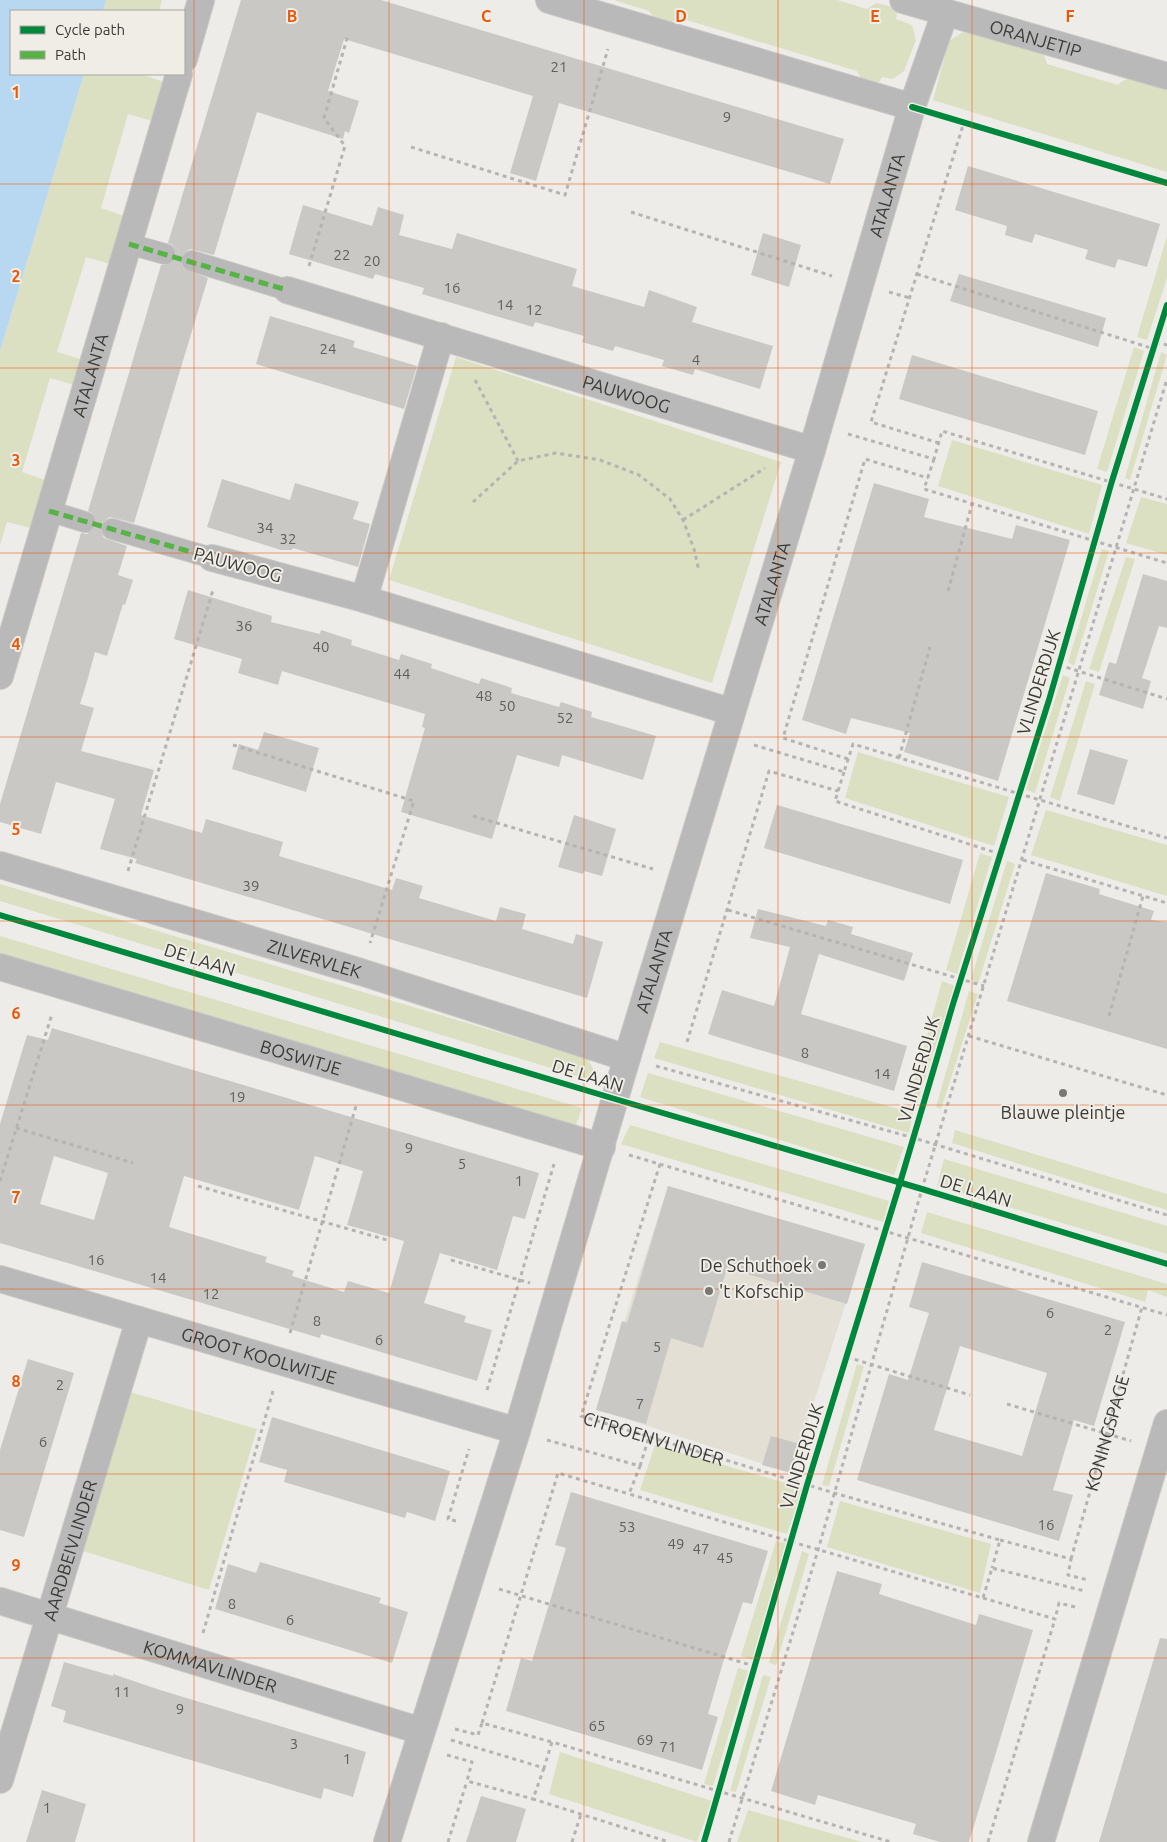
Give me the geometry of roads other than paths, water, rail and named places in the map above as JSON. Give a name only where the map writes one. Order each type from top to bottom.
[{"type":"street","points":[[185,56],[201,0]]},
{"type":"street","points":[[549,0],[912,107]]},
{"type":"street","name":"ORANJETIP","points":[[903,0],[1167,76]]},
{"type":"street","name":"ATALANTA","points":[[627,1058],[732,712],[810,441],[860,284],[912,107],[945,13]]},
{"type":"street","name":"ATALANTA","points":[[0,676],[179,75]]},
{"type":"street","points":[[129,244],[165,254]]},
{"type":"street","name":"PAUWOOG","points":[[192,261],[447,338],[810,441]]},
{"type":"street","points":[[364,599],[447,338]]},
{"type":"street","points":[[49,512],[85,522]]},
{"type":"street","name":"PAUWOOG","points":[[112,529],[364,599],[732,712]]},
{"type":"street","name":"ZILVERVLEK","points":[[0,865],[361,972],[627,1058]]},
{"type":"street","name":"BOSWITJE","points":[[0,967],[602,1148]]},
{"type":"street","points":[[387,1842],[517,1431],[627,1058]]},
{"type":"street","name":"GROOT KOOLWITJE","points":[[0,1279],[517,1431]]},
{"type":"street","name":"AARDBEIVLINDER","points":[[0,1780],[139,1320]]},
{"type":"street","points":[[1041,1842],[1167,1423]]},
{"type":"street","name":"KOMMAVLINDER","points":[[0,1601],[421,1730]]},
{"type":"water","points":[[0,0],[106,0],[103,10],[10,10],[10,75],[84,75],[0,351]]},
{"type":"tunnel","points":[[165,254],[192,261]]},
{"type":"tunnel","points":[[85,522],[112,529]]},
{"type":"place","name":"Blauwe pleintje","points":[[1063,1093]]},
{"type":"place","name":"De Schuthoek","points":[[822,1265]]},
{"type":"place","name":"'t Kofschip","points":[[709,1291]]}]
